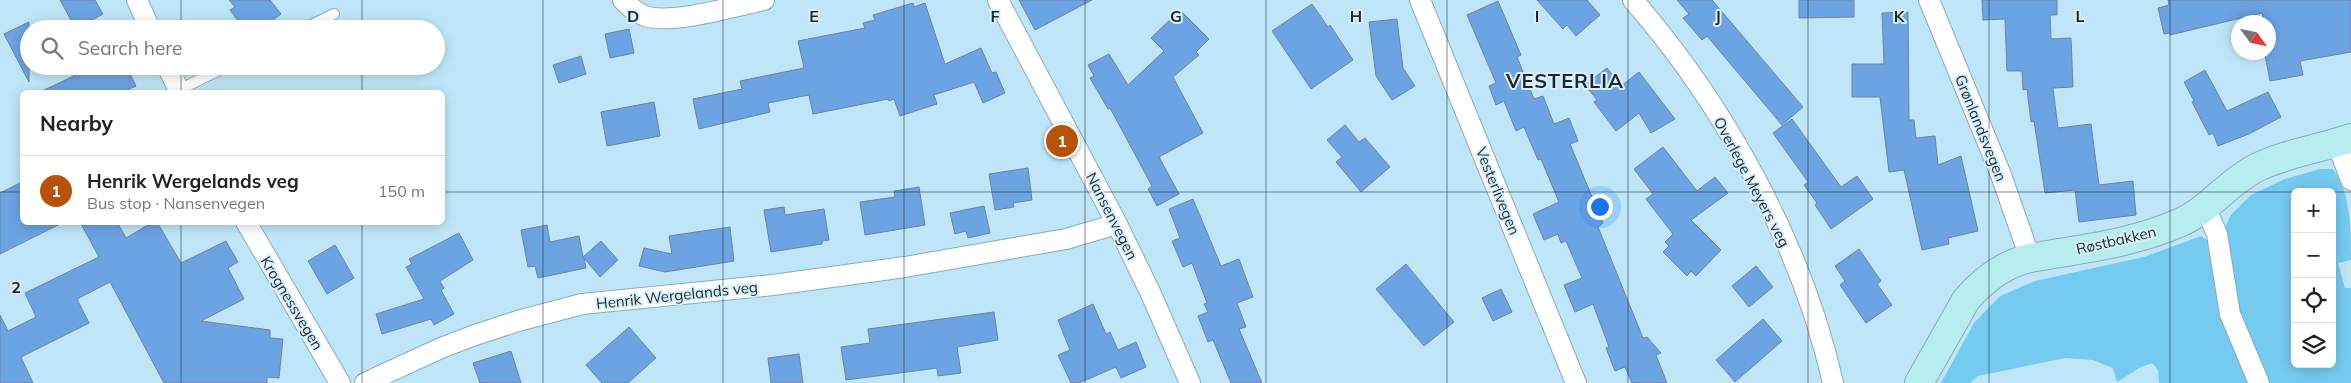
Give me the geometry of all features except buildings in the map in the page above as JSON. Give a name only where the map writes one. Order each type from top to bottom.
[{"type":"street","points":[[137,0],[146,20]]},
{"type":"street","points":[[623,0],[636,12],[655,18],[671,18],[764,0]]},
{"type":"street","name":"Nansenvegen","points":[[998,0],[1117,224],[1151,294],[1190,383]]},
{"type":"street","name":"Vesterlivegen","points":[[1420,0],[1576,383]]},
{"type":"street","name":"Overlege Meyers veg","points":[[1633,0],[1688,69],[1745,161],[1770,210],[1798,273],[1819,329],[1833,383]]},
{"type":"street","name":"Grønlandsvegen","points":[[1928,0],[2001,175],[2030,258]]},
{"type":"street","points":[[171,75],[179,90]]},
{"type":"street","points":[[2344,140],[2351,180]]},
{"type":"street","name":"Røstbakken","points":[[1919,383],[1957,314],[1974,290],[1998,272],[2012,264],[2030,258],[2144,237],[2192,217],[2224,190],[2255,168],[2286,156],[2344,140]]},
{"type":"street","points":[[2205,207],[2217,234],[2230,314],[2259,383]]},
{"type":"street","name":"Henrik Wergelands veg","points":[[365,383],[441,348],[518,321],[582,304],[773,285],[914,266],[1066,239],[1117,224]]},
{"type":"street","name":"Krognessvegen","points":[[248,225],[340,383]]},
{"type":"lane","points":[[322,20],[334,14]]},
{"type":"lane","points":[[181,90],[210,75]]},
{"type":"shaded area","points":[[2320,169],[2333,169],[2339,179],[2347,200],[2350,224],[2351,260],[2338,263],[2345,288],[2351,288],[2351,383],[2265,383],[2240,329],[2223,234],[2230,216],[2251,195],[2285,179]]},
{"type":"shaded area","points":[[2201,236],[2208,241],[2214,254],[2251,383],[2159,383],[2158,370],[2152,363],[2139,368],[2117,382],[2113,368],[2093,360],[2065,358],[1978,376],[1970,383],[1941,383],[1974,323],[2000,296],[2035,281],[2144,257]]},
{"type":"place","name":"Henrik Wergelands veg","points":[[1062,141]]},
{"type":"district","name":"VESTERLIA","points":[[1565,80]]}]
